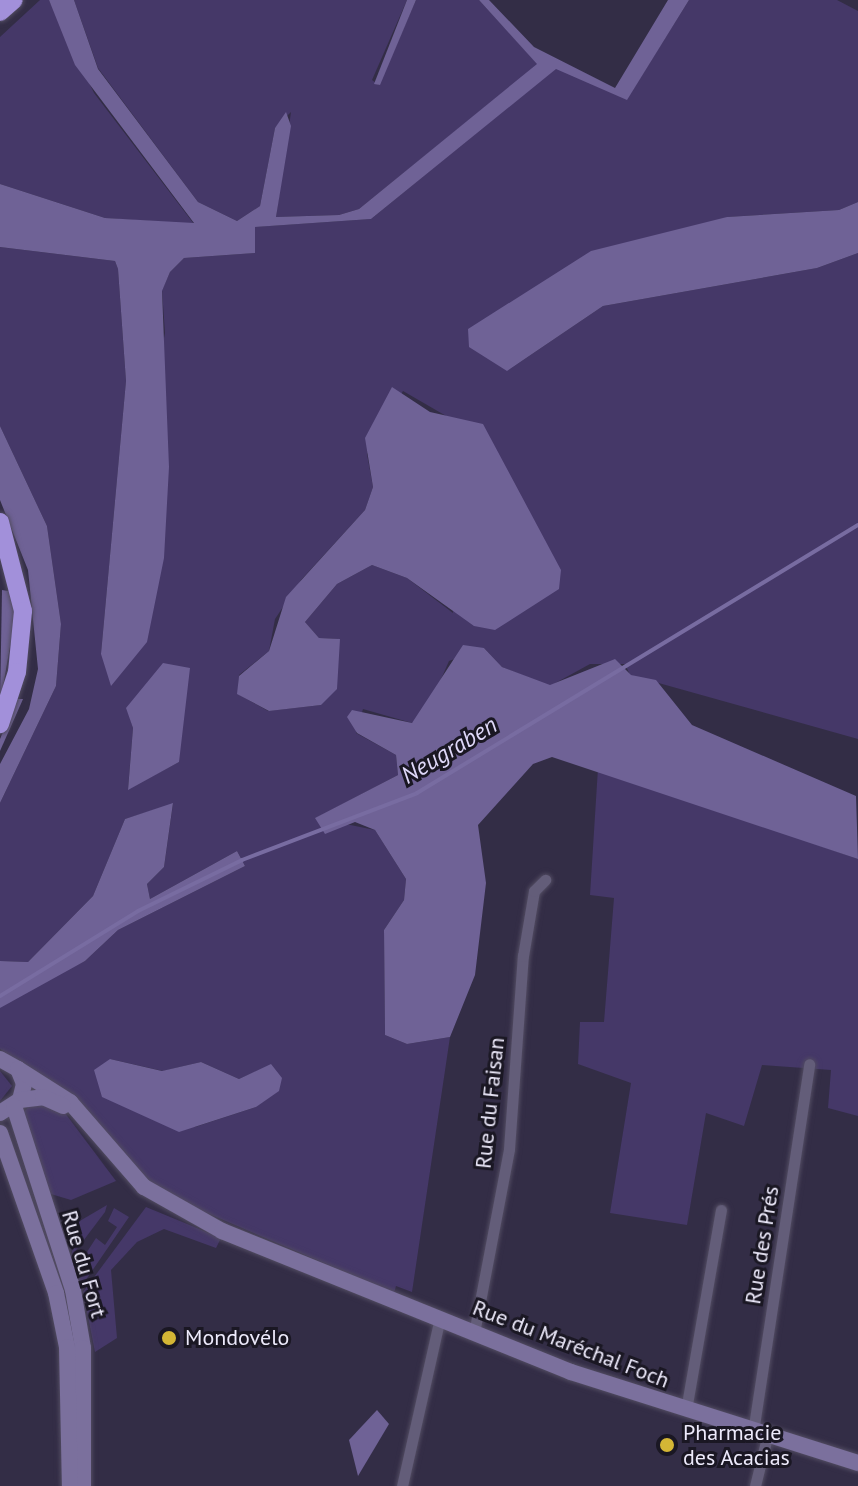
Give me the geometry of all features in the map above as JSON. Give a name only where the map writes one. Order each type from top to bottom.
[{"type":"highway","points":[[0,12],[14,0]]},
{"type":"highway","points":[[0,522],[23,611],[17,672],[0,724]]},
{"type":"main road","points":[[0,1059],[18,1069]]},
{"type":"main road","name":"Rue du Maréchal Foch","points":[[18,1069],[70,1102],[144,1187],[222,1231]]},
{"type":"main road","name":"Rue du Fort","points":[[18,1069],[11,1107],[73,1290],[83,1348],[83,1486]]},
{"type":"main road","name":"Rue du Maréchal Foch","points":[[11,1107],[60,1103],[132,1192],[222,1231],[474,1333],[686,1410],[858,1463]]},
{"type":"main road","name":"Rue du Fort","points":[[0,1133],[56,1293],[67,1347],[70,1486]]},
{"type":"street","name":"Rue du Faisan","points":[[474,1333],[509,1149],[523,956],[534,891],[545,880]]},
{"type":"street","name":"Rue des Prés","points":[[755,1486],[809,1064]]},
{"type":"street","name":"Rue du Maréchal Foch","points":[[686,1410],[721,1210]]},
{"type":"street","name":"Rue du Maréchal Foch","points":[[402,1486],[440,1318]]},
{"type":"shaded area","points":[[40,0],[49,0],[94,93],[194,224],[105,218],[0,184],[0,37]]},
{"type":"shaded area","points":[[49,0],[74,0],[98,69],[198,202],[237,221],[260,206],[275,128],[286,112],[291,126],[276,217],[339,215],[359,209],[537,64],[479,0],[489,0],[534,47],[615,88],[668,0],[689,0],[627,100],[556,69],[371,219],[255,227],[255,253],[184,258],[170,272],[162,291],[169,467],[164,558],[147,642],[111,686],[101,654],[126,381],[118,269],[115,261],[0,247],[0,184],[105,218],[194,223],[75,65]]},
{"type":"shaded area","points":[[74,0],[407,0],[372,80],[379,85],[416,0],[479,0],[538,64],[359,209],[339,215],[276,217],[291,112],[275,128],[260,206],[237,221],[198,202],[98,68]]},
{"type":"shaded area","points":[[407,0],[416,0],[380,85],[374,84]]},
{"type":"shaded area","points":[[689,0],[837,0],[858,11],[858,202],[839,210],[727,217],[507,371],[603,306],[817,268],[858,253],[858,739],[630,675],[625,664],[590,664],[550,686],[502,667],[484,648],[449,661],[427,711],[412,723],[363,709],[356,733],[396,755],[398,775],[316,818],[375,830],[406,879],[404,900],[384,930],[385,1035],[407,1044],[450,1037],[412,1292],[396,1286],[394,1293],[160,1193],[34,1071],[0,1049],[0,1008],[17,993],[85,961],[118,930],[245,866],[237,851],[150,899],[147,884],[164,867],[173,804],[125,819],[93,896],[28,962],[0,961],[0,803],[56,686],[61,624],[47,526],[0,426],[0,247],[115,261],[118,269],[126,381],[101,654],[165,333],[162,290],[170,272],[184,258],[255,253],[254,227],[371,219],[556,68],[627,99]],"holes":[[[403,391],[460,424],[453,613],[407,578],[372,565],[337,584],[305,622],[319,638],[339,639],[321,705],[268,711],[238,694],[239,675],[269,651],[275,619],[301,580],[365,510],[373,487],[367,454]],[[130,718],[179,762],[128,789],[133,728]],[[110,1059],[163,1071],[201,1062],[239,1079],[271,1065],[256,1107],[195,1127]]]},
{"type":"shaded area","points":[[858,202],[858,253],[817,268],[603,306],[507,371],[469,347],[468,329],[591,251],[727,217],[839,210]]},
{"type":"shaded area","points":[[392,387],[430,412],[483,424],[561,570],[559,589],[495,630],[474,626],[407,578],[372,565],[337,584],[305,622],[319,638],[340,639],[337,689],[321,705],[269,711],[237,694],[239,676],[269,651],[286,597],[365,510],[373,487],[365,438]]},
{"type":"shaded area","points":[[0,426],[47,526],[61,624],[56,686],[0,803],[0,764],[29,709],[38,669],[28,570],[0,500]]},
{"type":"shaded area","points":[[2,590],[14,592],[16,612],[0,704]]},
{"type":"shaded area","points":[[463,645],[484,648],[502,667],[550,685],[615,659],[631,675],[656,680],[692,725],[856,796],[858,859],[552,757],[533,764],[478,825],[486,883],[475,975],[450,1037],[407,1044],[385,1035],[384,930],[404,900],[406,879],[375,830],[355,822],[325,834],[315,818],[398,775],[396,755],[357,733],[347,717],[352,710],[412,723]]},
{"type":"shaded area","points":[[163,663],[190,668],[179,762],[128,790],[133,728],[126,708]]},
{"type":"shaded area","points":[[17,699],[23,699],[0,751],[0,739]]},
{"type":"shaded area","points":[[598,768],[858,859],[858,1116],[828,1108],[831,1070],[762,1065],[744,1126],[706,1113],[687,1225],[610,1213],[631,1083],[578,1064],[580,1022],[604,1022],[614,898],[590,895]]},
{"type":"shaded area","points":[[173,803],[164,867],[147,884],[150,899],[237,851],[245,866],[118,930],[85,961],[0,1008],[0,961],[28,962],[93,896],[125,819]]},
{"type":"shaded area","points":[[110,1059],[162,1071],[201,1062],[239,1079],[271,1064],[282,1078],[279,1091],[256,1107],[179,1132],[102,1097],[94,1070]]},
{"type":"shaded area","points":[[0,1071],[12,1086],[0,1101]]},
{"type":"shaded area","points":[[35,1101],[62,1109],[116,1181],[71,1200],[44,1192],[21,1114]]},
{"type":"shaded area","points":[[107,1205],[105,1212],[71,1257],[78,1222]]},
{"type":"shaded area","points":[[146,1207],[221,1238],[216,1248],[164,1229],[137,1242],[111,1270],[117,1338],[95,1352],[83,1292]]},
{"type":"shaded area","points":[[114,1208],[129,1217],[81,1287],[76,1269],[96,1238],[105,1245],[117,1227],[108,1221]]},
{"type":"shaded area","points":[[377,1410],[389,1424],[358,1476],[349,1440]]},
{"type":"waterway","name":"Neugraben","points":[[0,996],[138,911],[242,860],[417,793],[858,525]]},
{"type":"place","name":"Mondovélo","points":[[169,1338]]},
{"type":"place","name":"Pharmacie des Acacias","points":[[667,1445]]}]
